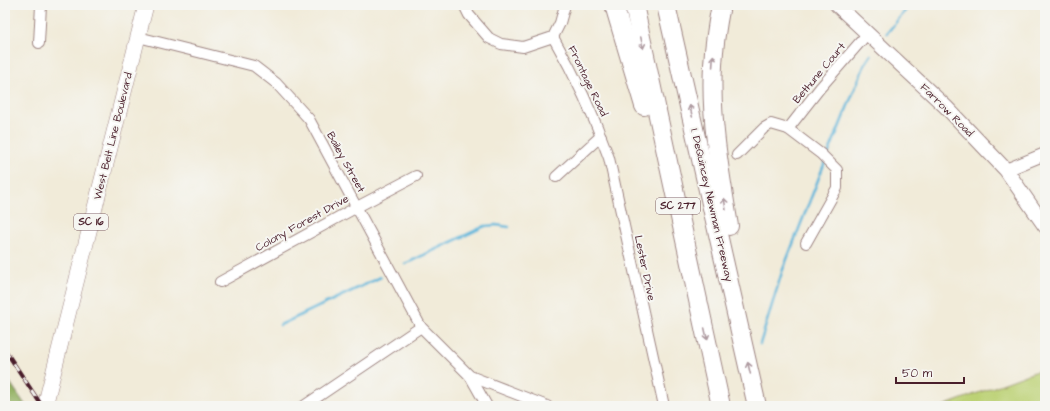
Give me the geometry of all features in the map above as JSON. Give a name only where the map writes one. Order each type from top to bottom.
[{"type":"highway","points":[[614,5],[642,95],[682,259],[700,308]]},
{"type":"highway","name":"SC 277","points":[[634,5],[721,406]]},
{"type":"highway","name":"I. DeQuincey Newman Freeway","points":[[666,5],[757,406]]},
{"type":"highway","points":[[721,5],[715,36],[712,89],[714,124],[736,275],[739,326]]},
{"type":"main road","name":"West Belt Line Boulevard","points":[[45,406],[146,5]]},
{"type":"main road","name":"Farrow Road","points":[[837,5],[946,107],[1006,170],[1045,226]]},
{"type":"street","points":[[39,43],[42,5]]},
{"type":"street","points":[[464,5],[469,15],[489,38],[501,44],[523,47],[553,37],[560,23],[565,5]]},
{"type":"street","name":"Bethune Court","points":[[788,129],[820,88],[868,33]]},
{"type":"street","name":"Bailey Street","points":[[138,37],[254,66],[276,83],[308,119],[421,327],[470,376],[487,406]]},
{"type":"street","name":"Frontage Road","points":[[553,37],[572,69],[601,136]]},
{"type":"street","points":[[737,155],[764,128],[771,124],[788,129],[820,154],[837,170],[837,188],[806,242]]},
{"type":"street","points":[[556,178],[601,136]]},
{"type":"street","name":"Lester Drive","points":[[601,136],[609,158],[664,406]]},
{"type":"street","points":[[1006,170],[1045,154]]},
{"type":"street","name":"Colony Forest Drive","points":[[220,282],[416,176]]},
{"type":"street","points":[[304,406],[421,327]]},
{"type":"street","name":"Bailey Street","points":[[470,376],[547,406]]},
{"type":"green space","points":[[1045,368],[1045,406],[943,406]]},
{"type":"green space","points":[[5,375],[26,406],[5,406]]},
{"type":"waterway","points":[[887,33],[910,5]]},
{"type":"waterway","points":[[827,157],[865,64],[871,55]]},
{"type":"waterway","points":[[760,344],[782,272],[825,162]]},
{"type":"waterway","points":[[405,264],[485,226],[496,225],[509,227]]},
{"type":"waterway","points":[[280,325],[381,277]]},
{"type":"railway","points":[[5,350],[42,406]]}]
